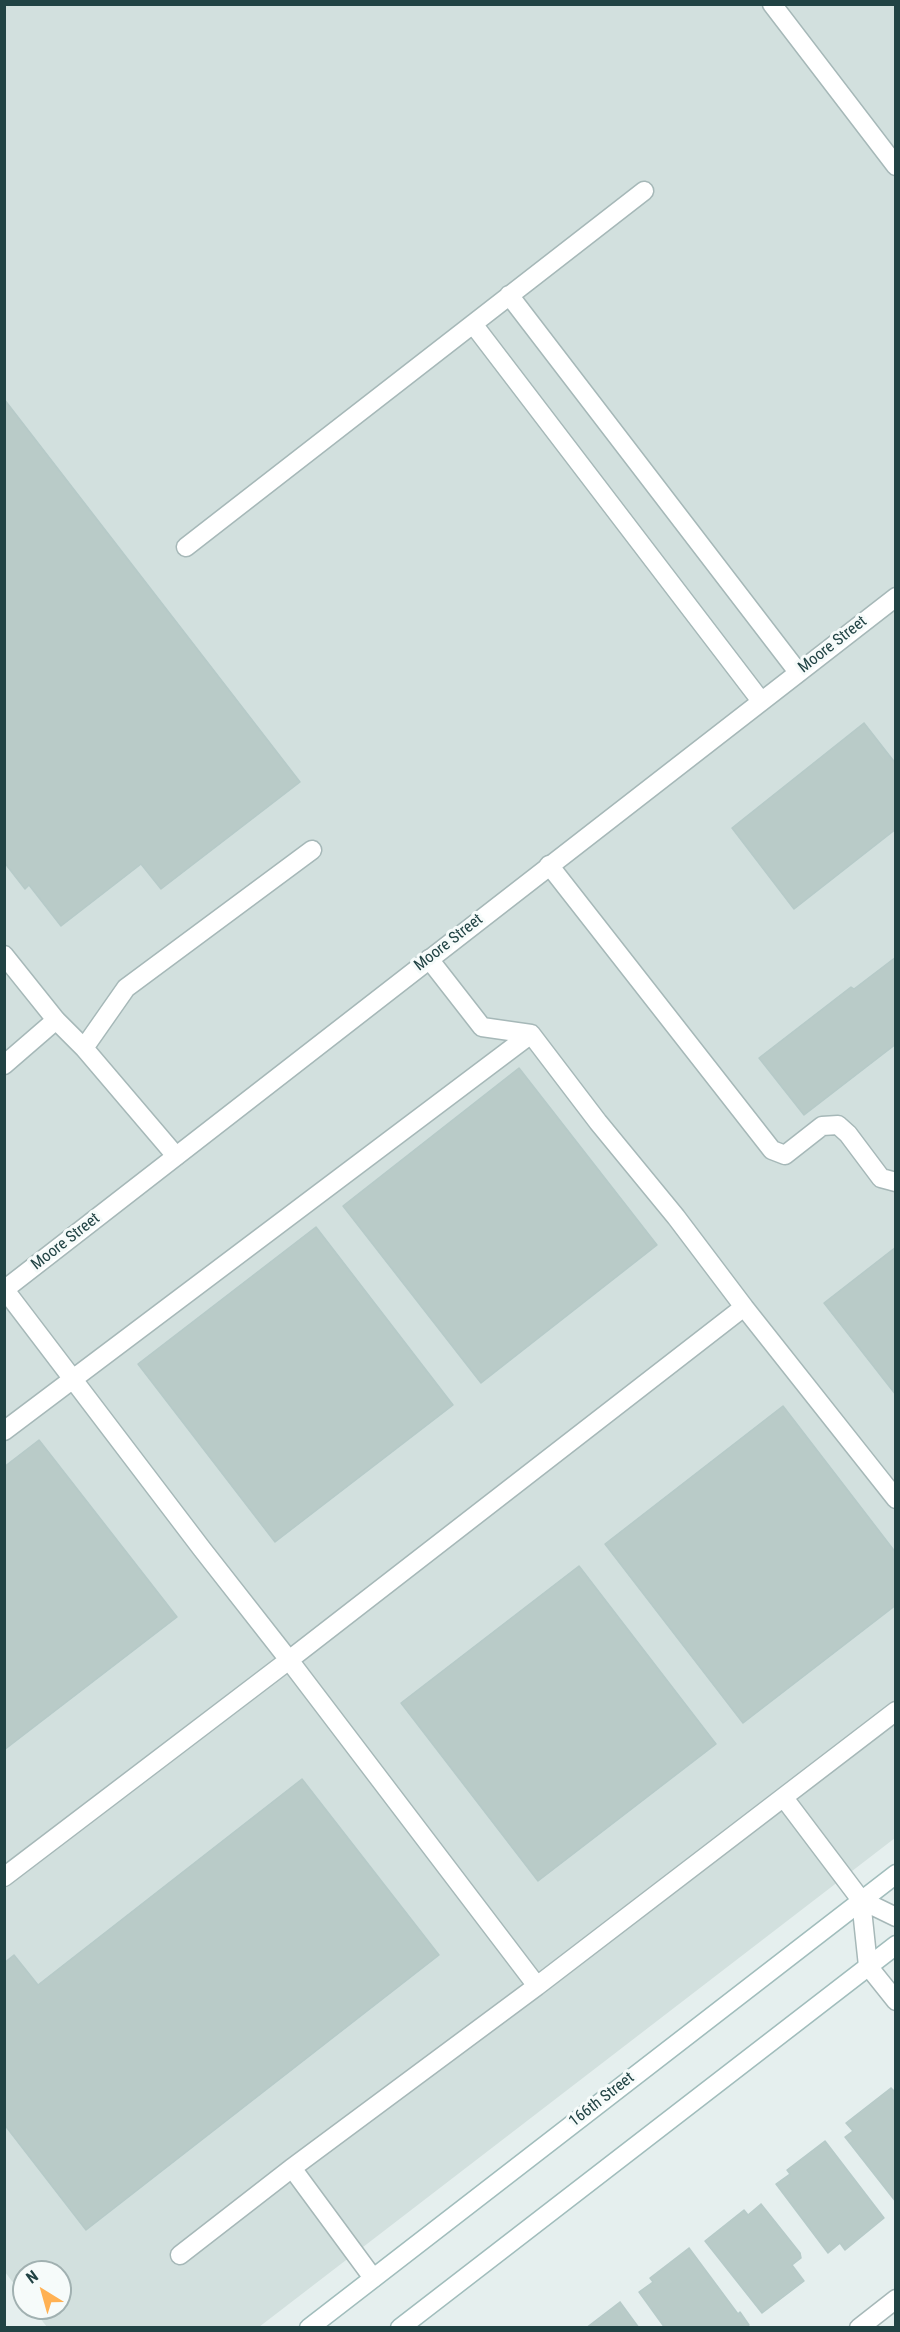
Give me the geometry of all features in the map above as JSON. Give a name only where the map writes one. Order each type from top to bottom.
[{"type":"street","points":[[772,4],[896,166]]},
{"type":"street","points":[[186,547],[644,191]]},
{"type":"street","points":[[509,295],[798,672]]},
{"type":"street","points":[[473,324],[761,701]]},
{"type":"street","name":"Moore Street","points":[[5,1290],[896,597]]},
{"type":"street","points":[[84,1048],[126,988],[312,850]]},
{"type":"street","points":[[549,866],[772,1150],[785,1155],[822,1126],[838,1125],[848,1134],[881,1178],[896,1182]]},
{"type":"street","points":[[4,955],[56,1020],[84,1048],[176,1156]]},
{"type":"street","points":[[429,959],[482,1027],[531,1034],[896,1499]]},
{"type":"street","points":[[4,1065],[56,1020]]},
{"type":"street","points":[[4,1431],[531,1034]]},
{"type":"street","points":[[5,1290],[537,1986]]},
{"type":"street","points":[[4,1877],[289,1660],[744,1307]]},
{"type":"street","points":[[180,2255],[896,1711]]},
{"type":"street","points":[[784,1797],[861,1900],[896,1917]]},
{"type":"street","name":"166th Street","points":[[309,2328],[896,1874]]},
{"type":"street","points":[[861,1900],[868,1966],[896,2001]]},
{"type":"street","points":[[400,2328],[896,1945]]},
{"type":"street","points":[[292,2168],[373,2278]]},
{"type":"street","points":[[859,2328],[896,2300]]},
{"type":"shaded area","points":[[5,5],[895,5],[895,1838],[259,2327],[47,2327],[41,2320],[72,2320],[72,2260],[12,2260],[12,2281],[5,2272]]},
{"type":"building","points":[[4,399],[300,782],[161,889],[141,864],[61,926],[29,885],[25,889],[4,862]]},
{"type":"building","points":[[864,723],[896,764],[896,829],[794,909],[732,828]]},
{"type":"building","points":[[896,957],[896,1044],[804,1115],[759,1058],[851,987],[854,989]]},
{"type":"building","points":[[519,1068],[657,1245],[481,1383],[343,1206]]},
{"type":"building","points":[[316,1227],[453,1405],[275,1542],[138,1364]]},
{"type":"building","points":[[896,1247],[896,1395],[824,1303]]},
{"type":"building","points":[[783,1406],[896,1553],[896,1605],[743,1723],[605,1544]]},
{"type":"building","points":[[39,1440],[177,1617],[4,1750],[4,1467]]},
{"type":"building","points":[[579,1566],[716,1744],[538,1881],[401,1703]]},
{"type":"building","points":[[302,1779],[439,1955],[86,2230],[4,2124],[4,1963],[14,1955],[38,1985]]},
{"type":"building","points":[[891,2088],[896,2093],[896,2202],[845,2137],[853,2131],[846,2123]]},
{"type":"building","points":[[825,2141],[884,2218],[845,2250],[840,2243],[828,2253],[776,2184],[790,2174],[787,2170]]},
{"type":"building","points":[[761,2204],[800,2253],[801,2258],[792,2265],[804,2281],[762,2313],[705,2241],[744,2210],[748,2215]]},
{"type":"building","points":[[689,2248],[738,2314],[740,2312],[749,2325],[746,2328],[665,2328],[639,2292],[653,2282],[650,2278]]},
{"type":"building","points":[[620,2302],[639,2328],[586,2328]]}]
